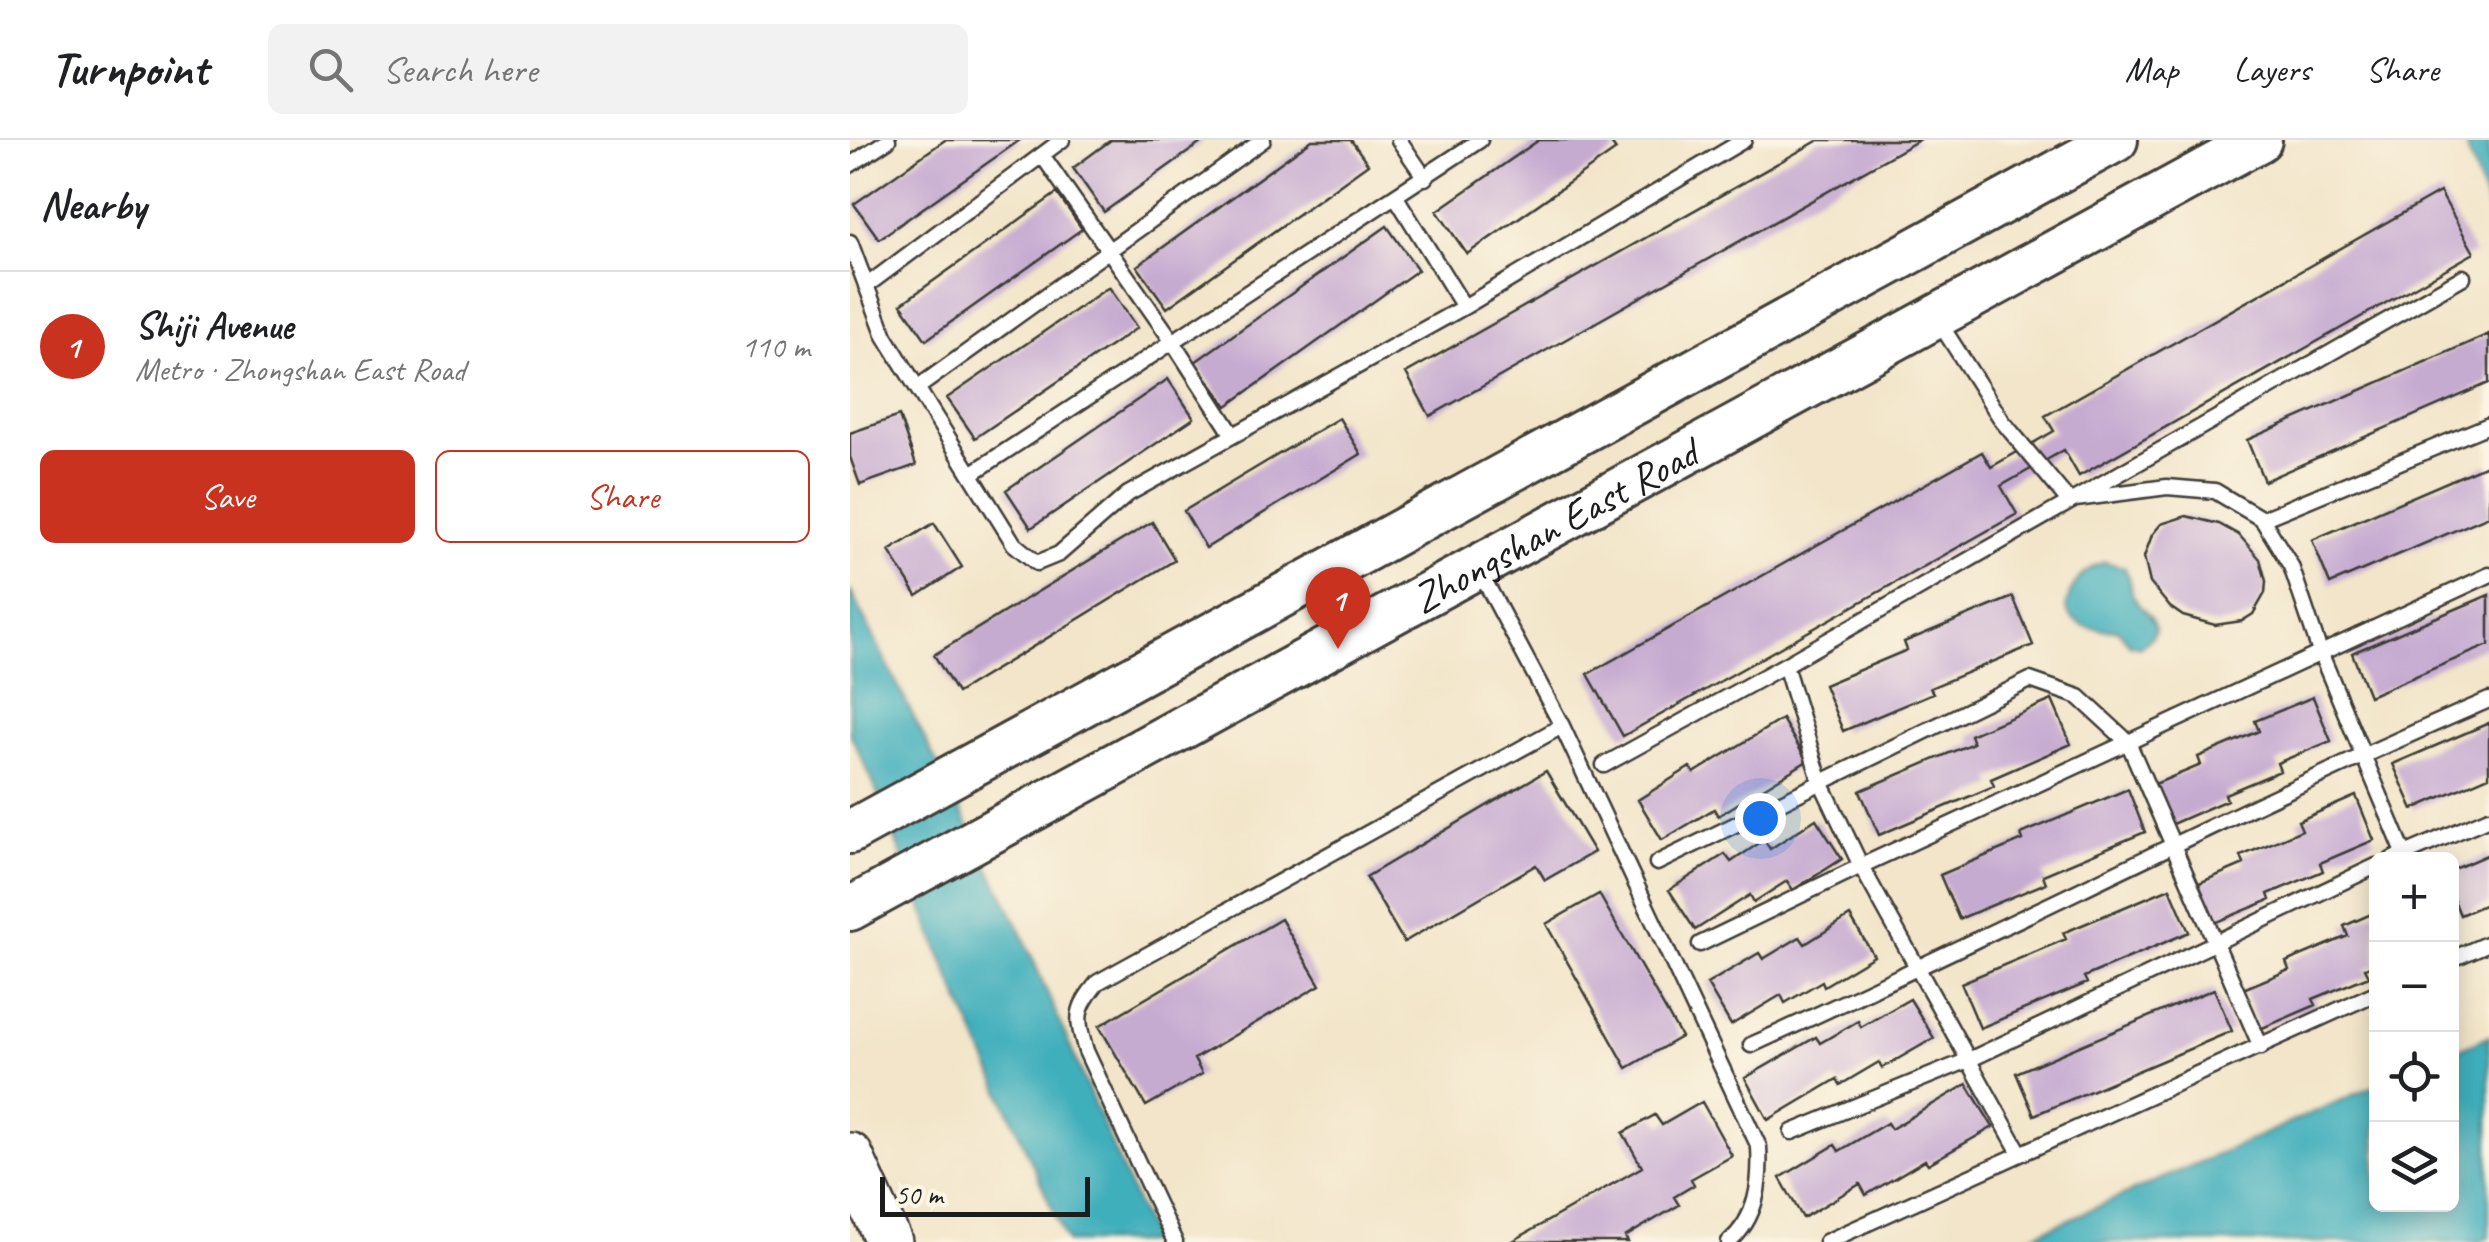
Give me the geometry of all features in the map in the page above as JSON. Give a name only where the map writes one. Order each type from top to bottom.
[{"type":"highway","points":[[850,1156],[889,1242]]},
{"type":"main road","name":"Zhongshan East Road","points":[[850,832],[2116,140]]},
{"type":"main road","name":"Zhongshan East Road","points":[[850,909],[2260,140]]},
{"type":"lane","points":[[850,164],[888,140]]},
{"type":"lane","points":[[866,286],[1062,140]]},
{"type":"lane","points":[[917,388],[1263,140]]},
{"type":"lane","points":[[1399,140],[1425,178]]},
{"type":"lane","points":[[971,474],[1480,140]]},
{"type":"lane","points":[[850,242],[885,336],[1014,544],[1038,563],[1059,554],[1128,494],[1464,307],[1744,140]]},
{"type":"lane","points":[[1042,155],[1233,435]]},
{"type":"lane","points":[[1396,198],[1464,307]]},
{"type":"lane","points":[[1604,765],[1785,666],[2462,277]]},
{"type":"lane","points":[[1936,316],[2003,422],[2068,500]]},
{"type":"lane","points":[[2262,520],[2489,425]]},
{"type":"lane","points":[[2068,500],[2166,487],[2214,490],[2262,520],[2291,566],[2320,652],[2399,852]]},
{"type":"lane","points":[[1477,567],[1562,726],[1759,1147],[1760,1170],[1752,1215],[1729,1242]]},
{"type":"lane","points":[[1700,944],[2489,575]]},
{"type":"lane","points":[[1785,666],[1820,780],[1861,866],[2020,1152]]},
{"type":"lane","points":[[1657,863],[2030,680],[2080,697],[2128,742],[2261,1046]]},
{"type":"lane","points":[[1751,1044],[1918,970],[2361,755],[2489,700]]},
{"type":"lane","points":[[1175,1242],[1086,1052],[1078,1024],[1079,1004],[1098,982],[1562,726]]},
{"type":"lane","points":[[2412,852],[2489,818]]},
{"type":"lane","points":[[1792,1132],[1971,1060],[2369,869]]},
{"type":"lane","points":[[2459,956],[2489,943]]},
{"type":"lane","points":[[1826,1242],[2369,996]]},
{"type":"water","points":[[2464,140],[2489,140],[2489,211]]},
{"type":"water","points":[[2105,562],[2124,567],[2135,599],[2153,622],[2154,633],[2140,647],[2129,644],[2118,630],[2081,625],[2066,609],[2078,579]]},
{"type":"water","points":[[850,590],[1021,931],[1153,1242],[1067,1242],[945,966],[850,733]]},
{"type":"water","points":[[2489,1036],[2489,1237],[2478,1242],[2017,1242],[2369,1088],[2369,1212],[2459,1212],[2459,1049]]},
{"type":"building","points":[[945,140],[1020,140],[879,239],[854,204]]},
{"type":"building","points":[[1111,140],[1205,140],[1104,212],[1073,168]]},
{"type":"building","points":[[1312,140],[1351,140],[1368,164],[1167,308],[1137,266]]},
{"type":"building","points":[[1539,140],[1609,140],[1616,150],[1467,254],[1437,211]]},
{"type":"building","points":[[1819,140],[1919,140],[1430,416],[1406,373]]},
{"type":"building","points":[[2440,192],[2474,253],[2079,476],[2064,450],[2001,486],[2017,514],[1623,736],[1588,674],[1982,452],[1991,467],[2054,431],[2045,416]]},
{"type":"building","points":[[1057,193],[1082,229],[926,340],[901,304]]},
{"type":"building","points":[[1387,226],[1418,270],[1227,406],[1195,362]]},
{"type":"building","points":[[1109,287],[1137,328],[975,438],[947,398]]},
{"type":"building","points":[[2489,334],[2489,383],[2264,481],[2247,440]]},
{"type":"building","points":[[1168,379],[1194,418],[1031,528],[1006,490]]},
{"type":"building","points":[[899,416],[916,465],[860,485],[850,457],[850,433]]},
{"type":"building","points":[[1339,418],[1361,454],[1206,548],[1184,511]]},
{"type":"building","points":[[2489,464],[2489,516],[2330,584],[2312,540]]},
{"type":"building","points":[[2186,516],[2219,524],[2239,535],[2260,559],[2265,593],[2253,614],[2242,621],[2215,625],[2183,616],[2150,583],[2144,557],[2152,535],[2161,524]]},
{"type":"building","points":[[1152,522],[1175,560],[957,693],[934,655]]},
{"type":"building","points":[[934,523],[962,567],[917,596],[889,551]]},
{"type":"building","points":[[2489,595],[2489,645],[2369,696],[2352,653]]},
{"type":"building","points":[[2013,597],[2033,645],[1930,688],[1933,693],[1843,731],[1824,685],[1907,650],[1904,642]]},
{"type":"building","points":[[2313,697],[2331,741],[2277,763],[2280,771],[2225,794],[2227,800],[2172,824],[2155,784],[2201,765],[2198,757],[2259,731],[2255,721]]},
{"type":"building","points":[[2052,700],[2071,744],[1991,779],[1994,786],[1879,835],[1860,791],[1973,743],[1970,735]]},
{"type":"building","points":[[1782,719],[1807,761],[1718,816],[1714,809],[1662,840],[1638,800],[1690,767],[1694,773]]},
{"type":"building","points":[[2489,723],[2489,776],[2413,809],[2393,764]]},
{"type":"building","points":[[1546,771],[1594,852],[1545,880],[1536,865],[1404,942],[1366,877]]},
{"type":"building","points":[[2128,789],[2145,832],[2043,875],[2046,883],[1959,919],[1940,875],[2023,840],[2021,834]]},
{"type":"building","points":[[2356,796],[2374,840],[2320,863],[2323,871],[2268,894],[2270,900],[2214,923],[2197,884],[2244,864],[2241,856],[2302,830],[2298,821]]},
{"type":"building","points":[[1816,819],[1842,859],[1793,890],[1787,881],[1754,902],[1750,895],[1695,930],[1669,890],[1725,854],[1731,862],[1764,840],[1770,849]]},
{"type":"building","points":[[2489,854],[2489,903],[2460,915],[2459,912],[2459,867]]},
{"type":"building","points":[[2170,888],[2189,932],[2084,977],[2087,983],[1980,1028],[1961,983],[2066,939],[2063,933]]},
{"type":"building","points":[[1599,894],[1681,1037],[1627,1068],[1546,924]]},
{"type":"building","points":[[2369,915],[2369,967],[2365,968],[2369,976],[2313,999],[2316,1005],[2260,1029],[2243,989],[2289,970],[2286,962],[2348,936],[2344,926]]},
{"type":"building","points":[[1850,916],[1874,956],[1824,986],[1822,981],[1785,1003],[1781,995],[1731,1025],[1707,984],[1759,953],[1763,959],[1800,937],[1805,944]]},
{"type":"building","points":[[1281,919],[1320,985],[1194,1059],[1202,1074],[1146,1106],[1099,1026]]},
{"type":"building","points":[[2214,989],[2232,1031],[2034,1115],[2016,1073]]},
{"type":"building","points":[[1910,999],[1934,1038],[1882,1068],[1879,1062],[1840,1085],[1837,1079],[1768,1120],[1745,1078],[1816,1037],[1820,1043],[1858,1021],[1861,1027]]},
{"type":"building","points":[[1967,1084],[1993,1127],[1928,1164],[1925,1160],[1866,1195],[1860,1184],[1803,1218],[1780,1178],[1835,1145],[1839,1151],[1887,1123],[1891,1129]]},
{"type":"building","points":[[1702,1102],[1732,1156],[1691,1179],[1694,1185],[1674,1197],[1679,1205],[1625,1237],[1628,1242],[1511,1242],[1642,1167],[1623,1133],[1655,1115],[1662,1125]]},
{"type":"place","name":"Shiji Avenue","points":[[1338,649]]}]
